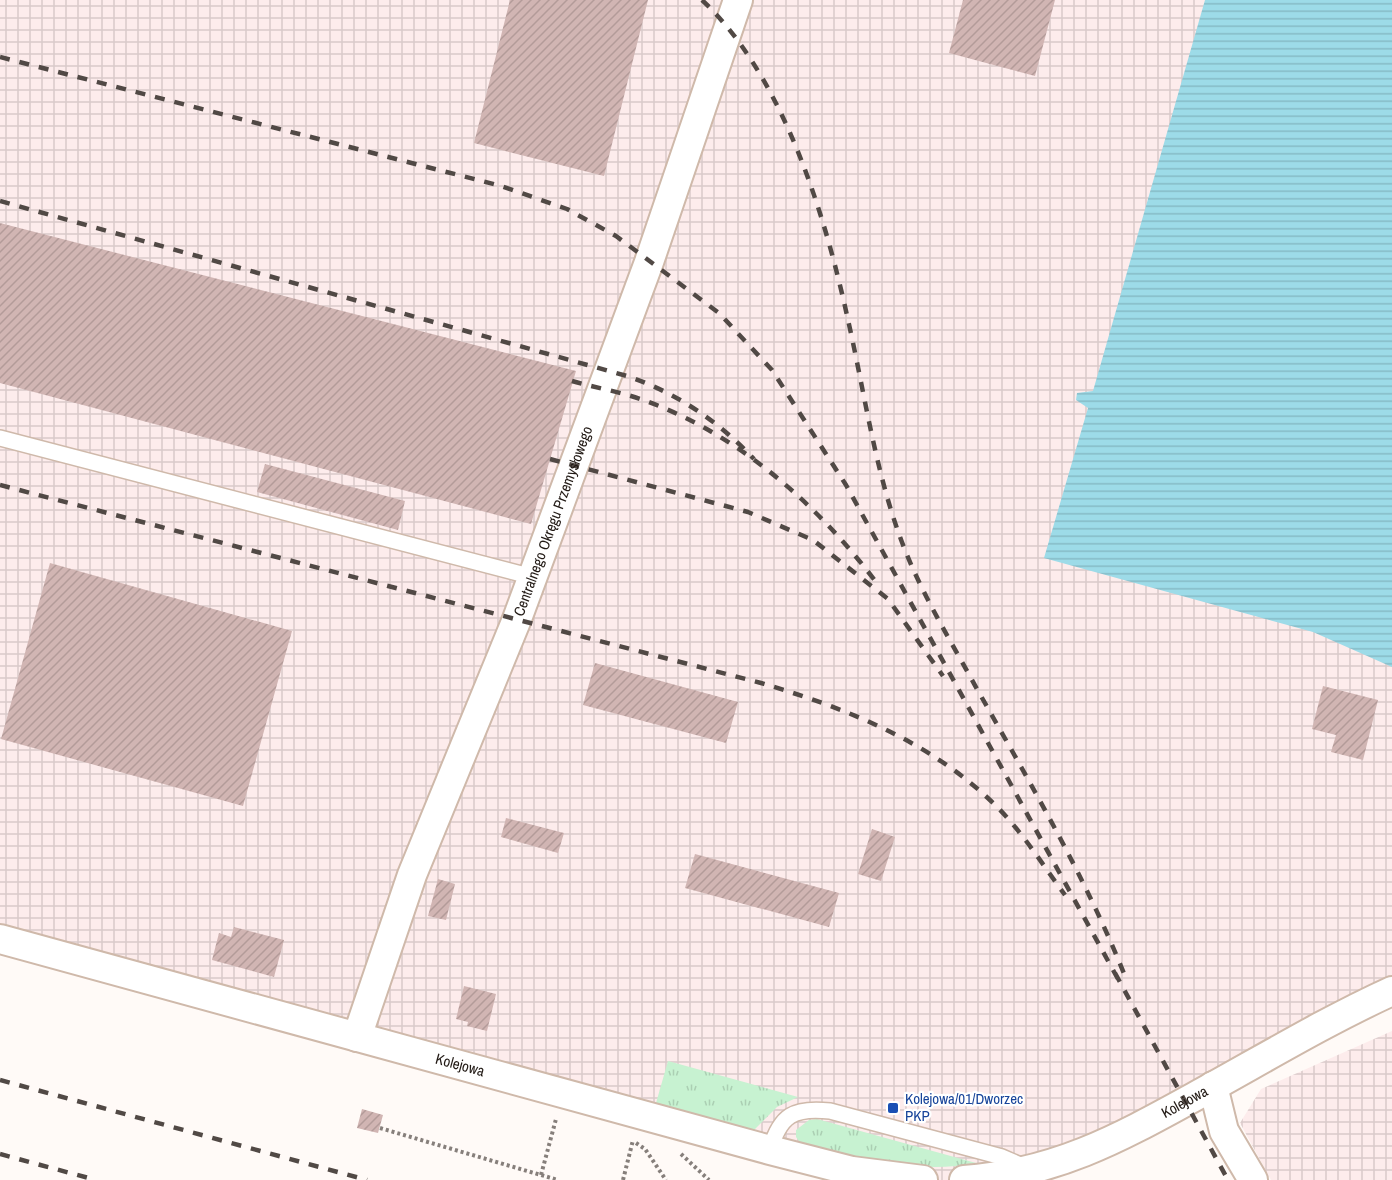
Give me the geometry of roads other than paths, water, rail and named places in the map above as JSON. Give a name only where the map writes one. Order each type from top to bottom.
[{"type":"street","name":"Centralnego Okręgu Przemysłowego","points":[[357,1037],[412,875],[532,577],[649,262],[738,0]]},
{"type":"street","name":"Kolejowa","points":[[0,939],[770,1150],[852,1171],[923,1180]]},
{"type":"street","name":"Kolejowa","points":[[964,1180],[1036,1173],[1112,1142],[1342,1014],[1392,991]]},
{"type":"street","points":[[1213,1086],[1224,1131],[1253,1180]]},
{"type":"lane","points":[[0,438],[532,577]]},
{"type":"lane","points":[[770,1150],[783,1121],[799,1111],[815,1109],[1002,1156],[1036,1173]]},
{"type":"water","points":[[1205,0],[1392,0],[1392,667],[1313,632],[1044,558],[1088,408],[1076,400],[1077,393],[1093,391]]},
{"type":"railway","points":[[702,0],[731,31],[756,67],[778,107],[813,192],[838,279],[879,468],[907,555],[940,623],[1075,866],[1125,976]]},
{"type":"railway","points":[[0,57],[501,186],[567,209],[616,236],[719,313],[772,370],[846,485],[1118,979]]},
{"type":"railway","points":[[0,201],[627,376],[663,391],[696,410],[726,432],[754,459]]},
{"type":"railway","points":[[572,381],[628,395],[680,415],[744,453],[802,499],[853,553],[876,582]]},
{"type":"railway","points":[[550,459],[748,512],[813,540],[888,599],[943,676]]},
{"type":"railway","points":[[0,485],[761,683],[823,703],[884,728],[940,760],[966,779],[1012,823],[1065,895]]},
{"type":"railway","points":[[1115,973],[1228,1180]]},
{"type":"railway","points":[[0,1080],[367,1180]]},
{"type":"railway","points":[[0,1154],[96,1180]]},
{"type":"place","name":"Kolejowa/01/Dworzec PKP","points":[[893,1108]]}]
